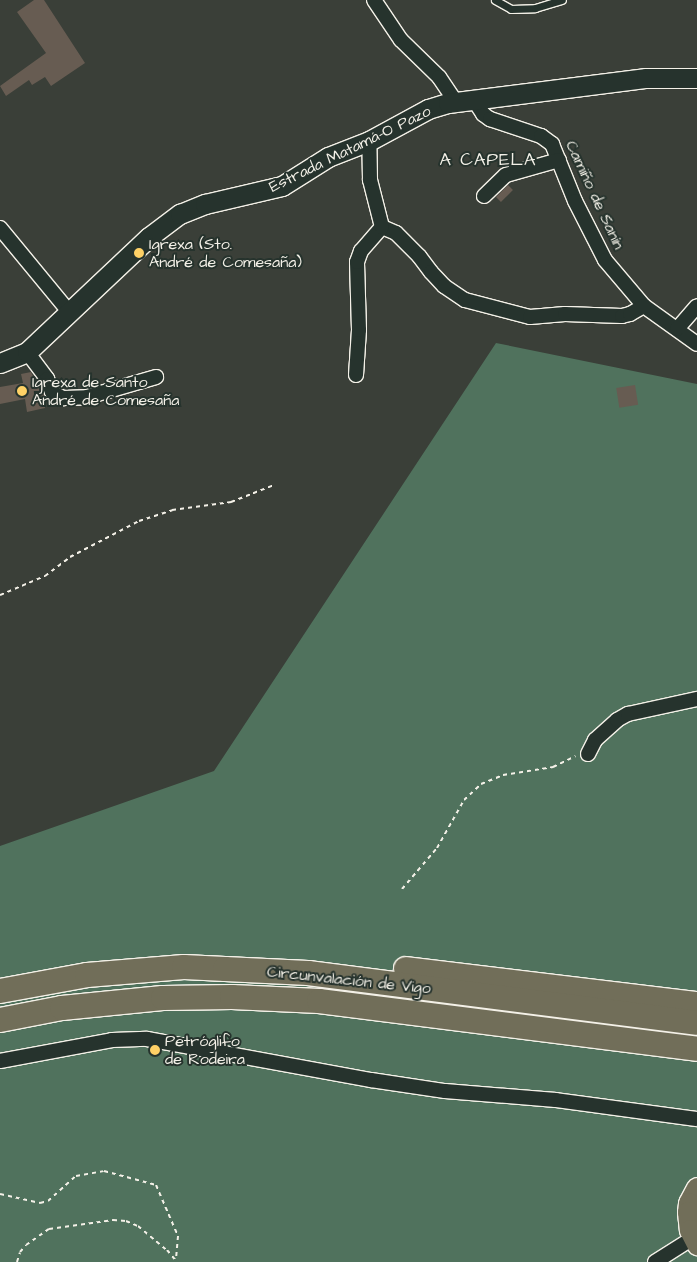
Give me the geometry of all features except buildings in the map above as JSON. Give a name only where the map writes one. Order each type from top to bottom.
[{"type":"highway","points":[[184,967],[228,959],[353,964],[498,979],[697,1004]]},
{"type":"highway","name":"Circunvalación de Vigo","points":[[0,991],[88,975],[184,967],[308,973],[697,1023]]},
{"type":"highway","name":"Circunvalación de Vigo","points":[[0,1020],[62,1008],[162,998],[232,997],[318,1001],[697,1049]]},
{"type":"highway","points":[[618,1039],[657,1055],[697,1061]]},
{"type":"main road","points":[[695,1241],[688,1221],[688,1212],[697,1188]]},
{"type":"street","name":"Camiño de Sanín","points":[[374,0],[401,40],[465,101],[490,119],[547,139],[554,148],[600,251],[610,267],[644,306],[697,344]]},
{"type":"street","name":"Estrada Matamá-O Pazo","points":[[0,363],[27,352],[149,237],[180,214],[205,204],[282,186],[328,157],[369,141],[428,109],[465,101],[646,78],[697,78]]},
{"type":"street","points":[[369,141],[370,180],[382,228]]},
{"type":"street","points":[[484,196],[506,175],[559,160]]},
{"type":"street","points":[[0,228],[70,313]]},
{"type":"street","points":[[382,228],[396,233],[419,256],[444,286],[465,300],[530,317],[565,314],[622,316],[644,306]]},
{"type":"street","points":[[356,375],[359,330],[357,262],[361,251],[382,228]]},
{"type":"street","points":[[677,329],[697,306]]},
{"type":"street","points":[[27,352],[48,379],[52,392],[63,398],[87,398],[156,377]]},
{"type":"street","points":[[588,754],[595,740],[617,720],[628,714],[697,699]]},
{"type":"street","points":[[0,1062],[112,1040],[147,1039],[380,1082],[445,1091],[556,1100],[697,1119]]},
{"type":"street","points":[[655,1262],[695,1241]]},
{"type":"lane","points":[[494,0],[511,9],[535,8],[562,0]]},
{"type":"path","points":[[0,595],[45,576],[70,557],[139,521],[172,510],[232,502],[274,485]]},
{"type":"path","points":[[402,888],[437,848],[464,800],[481,784],[503,775],[553,767],[576,755],[588,754]]},
{"type":"path","points":[[0,1194],[40,1203],[48,1201],[76,1176],[104,1171],[156,1185],[178,1236],[176,1261]]},
{"type":"path","points":[[17,1262],[20,1252],[26,1245],[50,1229],[112,1220],[126,1221],[138,1226],[167,1250],[176,1261]]},
{"type":"green space","points":[[496,343],[697,384],[697,1262],[0,1262],[0,846],[214,771]]},
{"type":"place","name":"Igrexa (Sto. André de Comesaña)","points":[[139,253]]},
{"type":"place","name":"Igrexa de Santo André de Comesaña","points":[[22,391]]},
{"type":"place","name":"Petróglifo de Rodeira","points":[[155,1050]]},
{"type":"district","name":"A CAPELA","points":[[488,160]]}]
